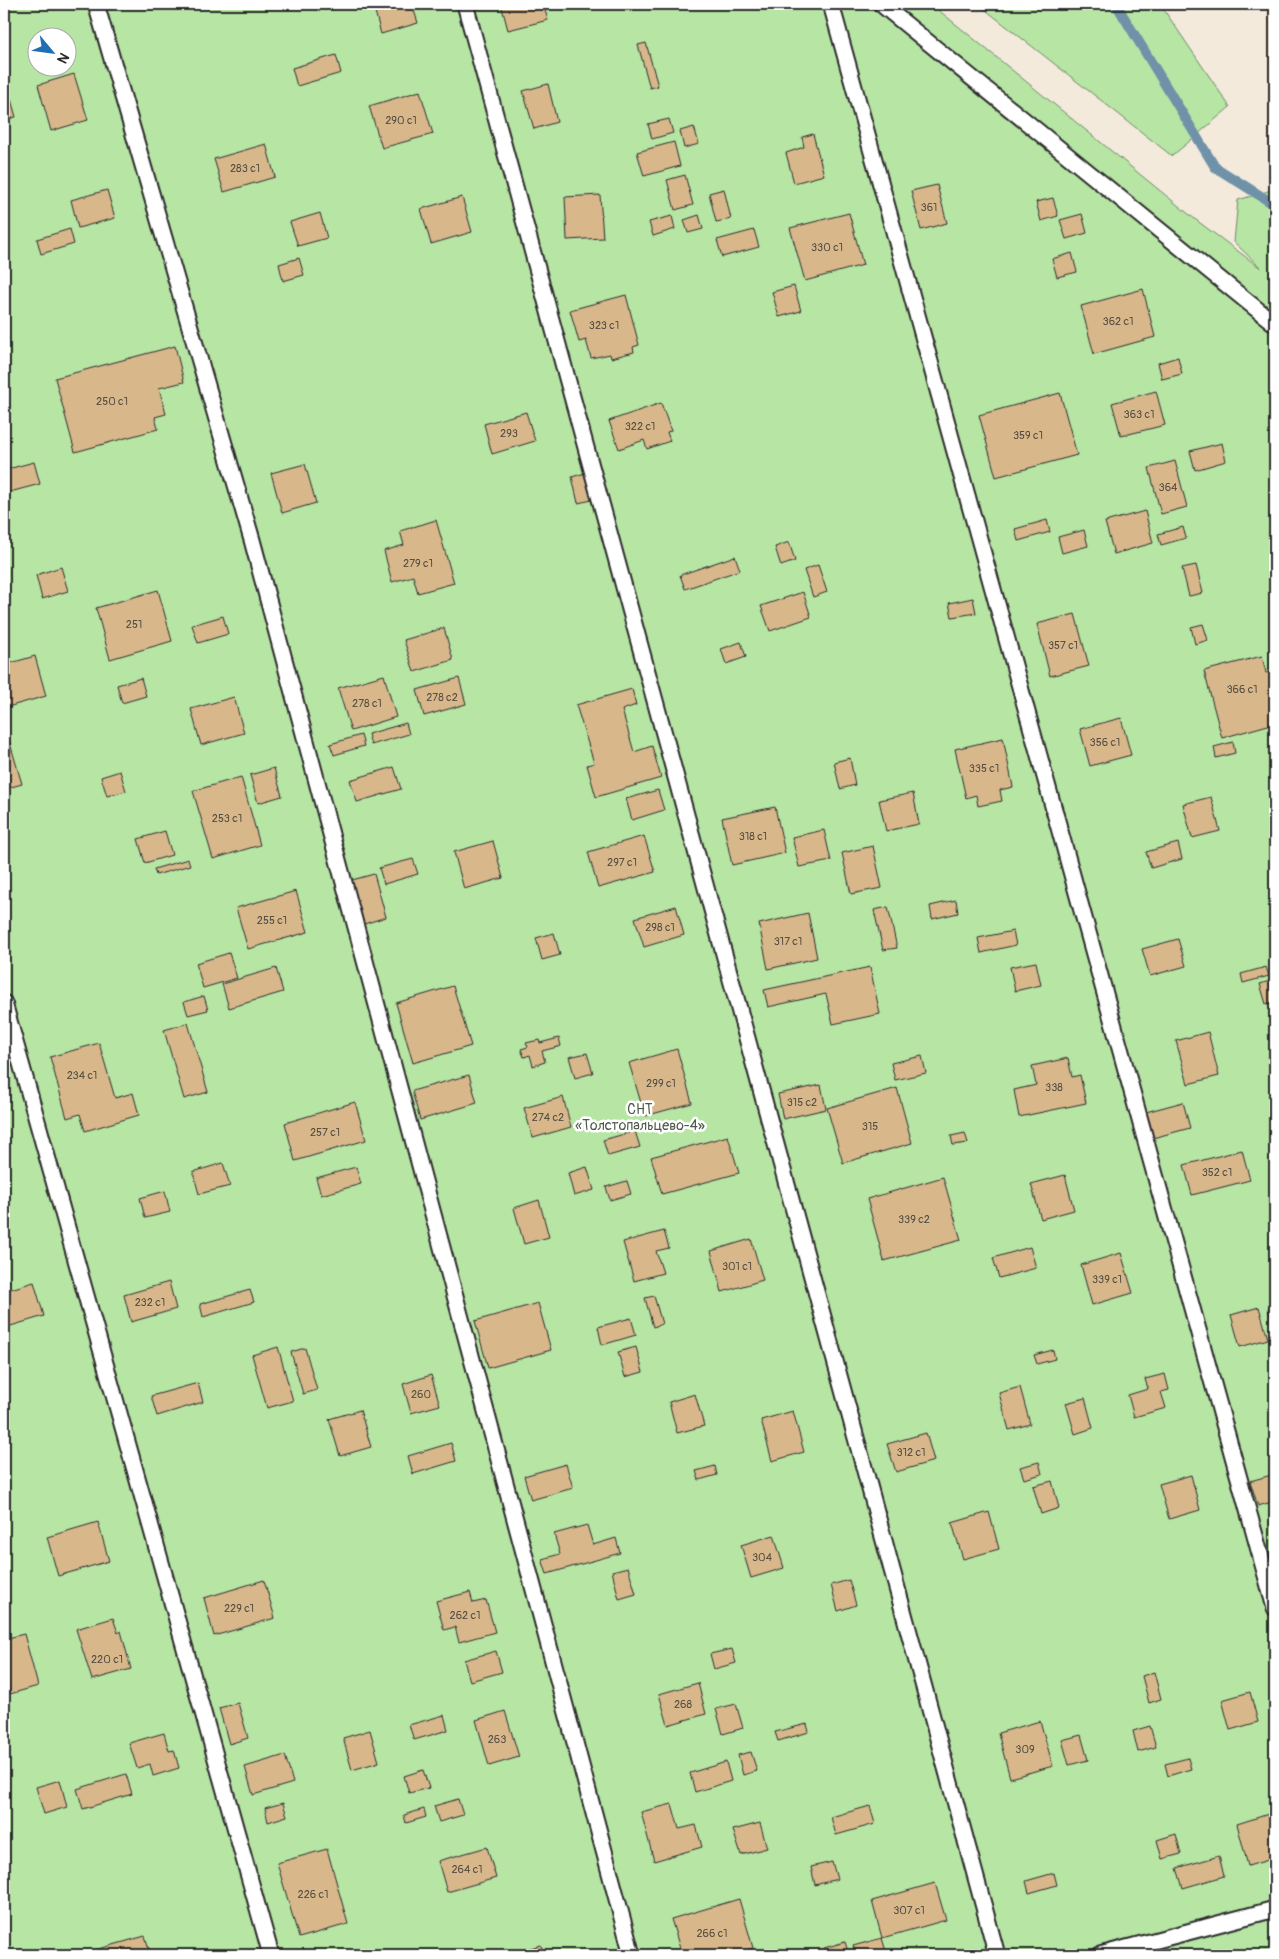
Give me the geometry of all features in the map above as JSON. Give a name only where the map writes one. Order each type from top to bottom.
[{"type":"lane","points":[[96,4],[252,540],[632,1955]]},
{"type":"lane","points":[[465,4],[997,1955]]},
{"type":"lane","points":[[831,4],[1275,1608]]},
{"type":"lane","points":[[881,4],[1275,324]]},
{"type":"lane","points":[[4,1003],[271,1955]]},
{"type":"lane","points":[[1100,1955],[1275,1909]]},
{"type":"green space","name":"СНТ «Толстопальцево-4»","points":[[4,4],[931,4],[1196,220],[1262,269],[1234,242],[1238,200],[1275,189],[1275,1955],[4,1955]]},
{"type":"green space","points":[[978,4],[1160,4],[1230,107],[1172,156]]},
{"type":"building","points":[[373,4],[412,4],[418,23],[381,34]]},
{"type":"building","points":[[501,4],[543,4],[548,20],[508,30]]},
{"type":"building","points":[[646,43],[658,86],[650,88],[638,45]]},
{"type":"building","points":[[336,55],[341,73],[297,86],[292,68]]},
{"type":"building","points":[[61,78],[75,78],[88,120],[51,131],[38,85]]},
{"type":"building","points":[[548,84],[557,122],[534,129],[523,91]]},
{"type":"building","points":[[420,91],[433,134],[382,148],[369,106]]},
{"type":"building","points":[[10,96],[16,117],[4,120],[4,98]]},
{"type":"building","points":[[669,119],[673,133],[652,139],[648,124]]},
{"type":"building","points":[[694,127],[699,144],[684,148],[680,131]]},
{"type":"building","points":[[813,134],[824,175],[794,183],[786,153],[804,147],[802,137]]},
{"type":"building","points":[[674,142],[680,166],[644,176],[637,152]]},
{"type":"building","points":[[266,144],[275,177],[224,192],[214,159]]},
{"type":"building","points":[[685,175],[693,205],[675,210],[667,180]]},
{"type":"building","points":[[937,185],[947,223],[921,230],[911,191]]},
{"type":"building","points":[[724,189],[731,219],[716,222],[709,193]]},
{"type":"building","points":[[107,190],[115,218],[78,228],[71,200]]},
{"type":"building","points":[[600,195],[603,238],[567,240],[565,197]]},
{"type":"building","points":[[462,197],[472,232],[431,244],[421,209]]},
{"type":"building","points":[[1053,198],[1058,216],[1041,221],[1036,202]]},
{"type":"building","points":[[320,213],[327,238],[298,246],[290,222]]},
{"type":"building","points":[[849,213],[863,265],[805,281],[790,228]]},
{"type":"building","points":[[1082,214],[1087,233],[1066,239],[1060,220]]},
{"type":"building","points":[[699,215],[703,229],[688,233],[684,220]]},
{"type":"building","points":[[672,216],[675,229],[653,236],[649,222]]},
{"type":"building","points":[[70,229],[74,244],[41,254],[37,239]]},
{"type":"building","points":[[754,230],[759,247],[722,257],[717,240]]},
{"type":"building","points":[[1072,253],[1077,272],[1057,277],[1052,259]]},
{"type":"building","points":[[299,258],[304,275],[283,281],[279,264]]},
{"type":"building","points":[[794,286],[801,311],[779,317],[772,292]]},
{"type":"building","points":[[1143,289],[1155,337],[1094,354],[1081,306]]},
{"type":"building","points":[[626,295],[639,345],[633,347],[634,352],[611,358],[610,354],[591,358],[586,340],[579,342],[570,310]]},
{"type":"building","points":[[175,346],[184,382],[159,388],[166,414],[155,417],[158,429],[75,452],[55,378]]},
{"type":"building","points":[[1178,357],[1182,374],[1162,379],[1158,363]]},
{"type":"building","points":[[1156,391],[1165,425],[1121,436],[1112,403]]},
{"type":"building","points":[[1060,393],[1077,455],[996,477],[979,415]]},
{"type":"building","points":[[661,403],[671,431],[667,432],[670,441],[647,449],[644,440],[619,449],[609,421]]},
{"type":"building","points":[[526,412],[535,441],[492,454],[484,424]]},
{"type":"building","points":[[1222,443],[1226,461],[1195,470],[1190,451]]},
{"type":"building","points":[[1175,461],[1187,507],[1161,514],[1149,468]]},
{"type":"building","points":[[34,462],[40,484],[6,493],[4,470]]},
{"type":"building","points":[[305,464],[316,503],[282,513],[271,473]]},
{"type":"building","points":[[585,473],[592,500],[578,503],[572,477]]},
{"type":"building","points":[[1145,511],[1153,543],[1114,554],[1105,522]]},
{"type":"building","points":[[436,520],[454,583],[418,593],[413,576],[392,582],[384,551],[404,545],[400,531]]},
{"type":"building","points":[[1047,520],[1050,532],[1018,541],[1015,529]]},
{"type":"building","points":[[1183,527],[1186,538],[1161,545],[1158,534]]},
{"type":"building","points":[[1084,530],[1088,546],[1062,553],[1058,537]]},
{"type":"building","points":[[789,542],[795,561],[781,566],[775,547]]},
{"type":"building","points":[[735,556],[740,570],[685,589],[680,575]]},
{"type":"building","points":[[818,565],[827,592],[813,597],[804,570]]},
{"type":"building","points":[[1196,565],[1203,593],[1189,596],[1182,568]]},
{"type":"building","points":[[61,567],[68,591],[42,599],[36,575]]},
{"type":"building","points":[[158,590],[172,641],[110,659],[96,608]]},
{"type":"building","points":[[803,592],[811,617],[770,631],[761,606]]},
{"type":"building","points":[[973,598],[976,613],[952,617],[949,603]]},
{"type":"building","points":[[1075,614],[1089,666],[1050,676],[1037,624]]},
{"type":"building","points":[[223,616],[228,634],[198,643],[192,625]]},
{"type":"building","points":[[1203,624],[1208,640],[1195,644],[1191,627]]},
{"type":"building","points":[[444,628],[453,660],[414,672],[404,640]]},
{"type":"building","points":[[741,642],[746,657],[726,664],[721,649]]},
{"type":"building","points":[[35,656],[46,696],[4,708],[4,665]]},
{"type":"building","points":[[1262,656],[1266,673],[1275,671],[1275,723],[1222,738],[1204,671]]},
{"type":"building","points":[[384,675],[396,717],[351,731],[338,688]]},
{"type":"building","points":[[141,678],[146,696],[122,703],[117,685]]},
{"type":"building","points":[[459,678],[466,704],[424,716],[417,690]]},
{"type":"building","points":[[632,689],[636,705],[622,710],[634,752],[652,746],[661,778],[596,797],[587,765],[594,763],[576,705]]},
{"type":"building","points":[[234,697],[244,733],[201,745],[191,709]]},
{"type":"building","points":[[1121,718],[1131,755],[1090,766],[1080,729]]},
{"type":"building","points":[[406,723],[409,734],[371,745],[368,734]]},
{"type":"building","points":[[7,733],[22,784],[4,789],[4,734]]},
{"type":"building","points":[[361,735],[364,746],[334,755],[330,744]]},
{"type":"building","points":[[1003,738],[1013,787],[1000,790],[1002,801],[978,806],[976,795],[966,798],[955,749]]},
{"type":"building","points":[[1233,742],[1235,753],[1216,758],[1214,747]]},
{"type":"building","points":[[850,758],[855,785],[840,789],[834,762]]},
{"type":"building","points":[[394,767],[401,789],[357,802],[350,780]]},
{"type":"building","points":[[274,768],[282,796],[258,803],[250,775]]},
{"type":"building","points":[[120,771],[126,791],[107,796],[101,777]]},
{"type":"building","points":[[241,777],[260,845],[213,859],[193,791]]},
{"type":"building","points":[[658,790],[664,810],[632,820],[626,799]]},
{"type":"building","points":[[913,793],[919,824],[886,831],[879,800]]},
{"type":"building","points":[[1211,797],[1220,831],[1192,838],[1183,804]]},
{"type":"building","points":[[775,807],[785,853],[732,865],[722,818]]},
{"type":"building","points":[[824,830],[831,861],[799,867],[792,837]]},
{"type":"building","points":[[165,831],[172,855],[145,863],[138,839]]},
{"type":"building","points":[[644,836],[655,872],[598,888],[588,852]]},
{"type":"building","points":[[493,841],[503,878],[464,889],[454,852]]},
{"type":"building","points":[[1178,843],[1182,859],[1151,868],[1146,852]]},
{"type":"building","points":[[873,846],[882,888],[851,894],[842,853]]},
{"type":"building","points":[[188,859],[190,865],[156,875],[154,869]]},
{"type":"building","points":[[413,859],[418,874],[384,884],[379,868]]},
{"type":"building","points":[[374,874],[386,917],[364,924],[352,880]]},
{"type":"building","points":[[296,891],[308,932],[248,949],[236,908]]},
{"type":"building","points":[[956,900],[958,913],[932,919],[930,906]]},
{"type":"building","points":[[676,906],[684,935],[644,947],[635,918]]},
{"type":"building","points":[[888,907],[897,948],[883,950],[874,910]]},
{"type":"building","points":[[808,913],[817,958],[768,969],[759,924]]},
{"type":"building","points":[[1013,931],[1016,945],[981,953],[978,938]]},
{"type":"building","points":[[554,933],[560,955],[542,960],[536,938]]},
{"type":"building","points":[[1178,939],[1186,966],[1150,976],[1142,949]]},
{"type":"building","points":[[229,953],[237,978],[203,988],[196,963]]},
{"type":"building","points":[[1036,962],[1041,985],[1015,991],[1010,967]]},
{"type":"building","points":[[870,967],[880,1014],[833,1024],[826,994],[768,1007],[764,990]]},
{"type":"building","points":[[1266,967],[1269,976],[1243,983],[1241,974]]},
{"type":"building","points":[[276,968],[283,992],[229,1008],[222,984]]},
{"type":"building","points":[[1270,981],[1275,1002],[1266,1004],[1260,984]]},
{"type":"building","points":[[453,986],[471,1046],[413,1063],[396,1003]]},
{"type":"building","points":[[204,996],[208,1010],[188,1015],[184,1002]]},
{"type":"building","points":[[188,1023],[208,1092],[184,1099],[164,1030]]},
{"type":"building","points":[[1208,1032],[1219,1076],[1188,1084],[1176,1041]]},
{"type":"building","points":[[559,1038],[561,1046],[542,1051],[545,1062],[533,1066],[530,1055],[524,1057],[521,1049],[528,1047],[526,1043],[539,1040],[540,1043]]},
{"type":"building","points":[[99,1043],[115,1098],[133,1093],[139,1115],[85,1131],[80,1114],[67,1118],[50,1057]]},
{"type":"building","points":[[677,1049],[692,1103],[645,1116],[629,1063]]},
{"type":"building","points":[[587,1053],[593,1073],[575,1078],[569,1057]]},
{"type":"building","points":[[922,1056],[926,1073],[895,1080],[891,1063]]},
{"type":"building","points":[[1068,1058],[1072,1077],[1080,1075],[1086,1103],[1019,1117],[1014,1090],[1036,1085],[1032,1066]]},
{"type":"building","points":[[469,1075],[477,1103],[420,1120],[412,1091]]},
{"type":"building","points":[[821,1085],[826,1109],[783,1119],[778,1094]]},
{"type":"building","points":[[897,1088],[912,1143],[843,1163],[827,1108]]},
{"type":"building","points":[[563,1097],[571,1127],[533,1138],[524,1108]]},
{"type":"building","points":[[355,1102],[366,1140],[295,1161],[285,1123]]},
{"type":"building","points":[[1183,1102],[1190,1128],[1149,1139],[1142,1113]]},
{"type":"building","points":[[635,1131],[640,1147],[608,1156],[603,1140]]},
{"type":"building","points":[[965,1133],[968,1143],[953,1145],[951,1136]]},
{"type":"building","points":[[728,1136],[739,1173],[662,1194],[651,1157]]},
{"type":"building","points":[[1242,1150],[1250,1180],[1192,1195],[1184,1165]]},
{"type":"building","points":[[223,1163],[230,1186],[199,1194],[193,1172]]},
{"type":"building","points":[[356,1167],[361,1184],[321,1195],[316,1178]]},
{"type":"building","points":[[587,1167],[594,1190],[574,1196],[568,1173]]},
{"type":"building","points":[[1065,1175],[1074,1210],[1041,1219],[1031,1184]]},
{"type":"building","points":[[943,1177],[961,1240],[884,1261],[867,1199]]},
{"type":"building","points":[[627,1181],[631,1194],[610,1200],[606,1187]]},
{"type":"building","points":[[165,1191],[170,1212],[145,1218],[140,1198]]},
{"type":"building","points":[[539,1200],[549,1237],[524,1244],[514,1208]]},
{"type":"building","points":[[664,1231],[669,1248],[656,1251],[663,1273],[634,1281],[623,1242]]},
{"type":"building","points":[[751,1239],[763,1280],[722,1292],[711,1251]]},
{"type":"building","points":[[1030,1247],[1036,1268],[999,1278],[993,1258]]},
{"type":"building","points":[[1121,1253],[1133,1293],[1092,1305],[1081,1265]]},
{"type":"building","points":[[34,1282],[44,1316],[4,1328],[4,1291]]},
{"type":"building","points":[[169,1282],[176,1309],[131,1322],[124,1295]]},
{"type":"building","points":[[250,1290],[254,1302],[203,1317],[200,1304]]},
{"type":"building","points":[[654,1296],[662,1324],[653,1327],[645,1298]]},
{"type":"building","points":[[538,1303],[551,1350],[488,1368],[475,1321]]},
{"type":"building","points":[[1275,1306],[1275,1320],[1271,1321],[1268,1308]]},
{"type":"building","points":[[1259,1307],[1268,1339],[1240,1347],[1231,1315]]},
{"type":"building","points":[[631,1318],[636,1335],[602,1345],[598,1327]]},
{"type":"building","points":[[278,1347],[293,1401],[267,1408],[252,1355]]},
{"type":"building","points":[[636,1347],[643,1372],[625,1377],[618,1352]]},
{"type":"building","points":[[305,1348],[317,1390],[303,1394],[291,1352]]},
{"type":"building","points":[[1053,1350],[1055,1359],[1037,1364],[1034,1355]]},
{"type":"building","points":[[1165,1374],[1169,1390],[1161,1392],[1166,1408],[1134,1417],[1128,1395],[1148,1389],[1145,1379]]},
{"type":"building","points":[[431,1375],[440,1405],[411,1413],[403,1384]]},
{"type":"building","points":[[198,1383],[203,1402],[157,1416],[151,1396]]},
{"type":"building","points":[[1020,1387],[1030,1424],[1009,1430],[999,1393]]},
{"type":"building","points":[[695,1394],[704,1426],[677,1433],[669,1402]]},
{"type":"building","points":[[1085,1398],[1093,1428],[1075,1434],[1066,1403]]},
{"type":"building","points":[[360,1410],[371,1447],[340,1456],[329,1419]]},
{"type":"building","points":[[793,1411],[804,1452],[772,1461],[761,1420]]},
{"type":"building","points":[[926,1433],[934,1461],[896,1472],[887,1444]]},
{"type":"building","points":[[451,1443],[456,1461],[413,1474],[408,1456]]},
{"type":"building","points":[[1039,1462],[1042,1474],[1024,1479],[1020,1467]]},
{"type":"building","points":[[566,1464],[573,1488],[531,1500],[524,1476]]},
{"type":"building","points":[[715,1466],[717,1475],[699,1480],[696,1471]]},
{"type":"building","points":[[1275,1474],[1275,1501],[1258,1506],[1250,1481]]},
{"type":"building","points":[[1191,1475],[1200,1510],[1169,1519],[1159,1484]]},
{"type":"building","points":[[1052,1481],[1059,1508],[1041,1514],[1033,1486]]},
{"type":"building","points":[[989,1512],[999,1549],[963,1559],[952,1523]]},
{"type":"building","points":[[98,1522],[109,1561],[58,1576],[47,1537]]},
{"type":"building","points":[[1275,1523],[1275,1539],[1271,1525]]},
{"type":"building","points":[[587,1525],[593,1545],[616,1538],[620,1553],[547,1574],[542,1559],[560,1554],[554,1534]]},
{"type":"building","points":[[774,1535],[784,1568],[751,1578],[741,1545]]},
{"type":"building","points":[[628,1567],[636,1594],[619,1599],[612,1571]]},
{"type":"building","points":[[264,1580],[275,1618],[214,1636],[204,1598]]},
{"type":"building","points":[[849,1580],[856,1605],[838,1611],[831,1585]]},
{"type":"building","points":[[470,1592],[473,1603],[486,1600],[495,1632],[459,1642],[455,1627],[444,1630],[436,1601]]},
{"type":"building","points":[[113,1618],[118,1633],[121,1631],[131,1669],[92,1680],[76,1629]]},
{"type":"building","points":[[24,1634],[38,1686],[10,1694],[4,1670],[4,1639]]},
{"type":"building","points":[[732,1649],[736,1663],[714,1669],[710,1654]]},
{"type":"building","points":[[496,1651],[502,1672],[470,1681],[464,1660]]},
{"type":"building","points":[[1154,1672],[1161,1699],[1149,1703],[1142,1676]]},
{"type":"building","points":[[698,1683],[706,1714],[668,1725],[659,1694]]},
{"type":"building","points":[[1250,1692],[1258,1722],[1230,1730],[1222,1700]]},
{"type":"building","points":[[238,1703],[248,1738],[229,1744],[219,1708]]},
{"type":"building","points":[[736,1704],[743,1728],[723,1734],[716,1709]]},
{"type":"building","points":[[505,1711],[519,1757],[489,1766],[476,1720]]},
{"type":"building","points":[[444,1715],[448,1730],[414,1740],[409,1725]]},
{"type":"building","points":[[1040,1721],[1053,1766],[1010,1778],[998,1733]]},
{"type":"building","points":[[807,1724],[809,1732],[778,1741],[775,1732]]},
{"type":"building","points":[[1150,1726],[1156,1747],[1138,1752],[1133,1731]]},
{"type":"building","points":[[370,1730],[379,1762],[352,1770],[343,1738]]},
{"type":"building","points":[[164,1733],[169,1751],[174,1750],[179,1768],[153,1776],[150,1764],[137,1768],[129,1743]]},
{"type":"building","points":[[4,1735],[9,1752],[4,1753]]},
{"type":"building","points":[[1081,1735],[1088,1760],[1069,1765],[1062,1740]]},
{"type":"building","points":[[751,1752],[757,1771],[743,1775],[738,1755]]},
{"type":"building","points":[[285,1755],[293,1783],[253,1795],[245,1767]]},
{"type":"building","points":[[1188,1758],[1191,1769],[1168,1776],[1165,1764]]},
{"type":"building","points":[[726,1762],[731,1781],[695,1792],[690,1773]]},
{"type":"building","points":[[423,1770],[429,1788],[409,1793],[404,1776]]},
{"type":"building","points":[[126,1774],[132,1794],[83,1809],[77,1789]]},
{"type":"building","points":[[60,1780],[67,1807],[44,1814],[36,1787]]},
{"type":"building","points":[[458,1799],[463,1815],[439,1822],[434,1806]]},
{"type":"building","points":[[283,1803],[287,1816],[268,1822],[265,1808]]},
{"type":"building","points":[[672,1804],[679,1829],[696,1825],[702,1847],[654,1861],[641,1812]]},
{"type":"building","points":[[870,1806],[875,1824],[836,1835],[831,1817]]},
{"type":"building","points":[[424,1809],[426,1817],[406,1823],[404,1815]]},
{"type":"building","points":[[1275,1812],[1275,1858],[1248,1866],[1237,1824]]},
{"type":"building","points":[[760,1823],[767,1848],[741,1855],[733,1830]]},
{"type":"building","points":[[1176,1834],[1181,1854],[1162,1859],[1157,1840]]},
{"type":"building","points":[[487,1847],[496,1878],[447,1892],[438,1861]]},
{"type":"building","points":[[327,1849],[348,1924],[299,1938],[277,1863]]},
{"type":"building","points":[[1219,1856],[1224,1876],[1183,1888],[1177,1868]]},
{"type":"building","points":[[832,1862],[837,1879],[815,1885],[811,1867]]},
{"type":"building","points":[[1054,1873],[1057,1885],[1029,1893],[1026,1881]]},
{"type":"building","points":[[935,1883],[946,1920],[882,1938],[872,1901]]},
{"type":"building","points":[[739,1899],[753,1948],[728,1955],[682,1955],[671,1919]]},
{"type":"building","points":[[145,1936],[151,1955],[81,1955],[81,1954]]},
{"type":"building","points":[[882,1938],[887,1955],[856,1955],[853,1946]]},
{"type":"building","points":[[845,1942],[849,1955],[826,1955],[824,1948]]},
{"type":"building","points":[[541,1945],[544,1955],[505,1955]]},
{"type":"waterway","points":[[1116,4],[1215,167],[1275,205]]}]
